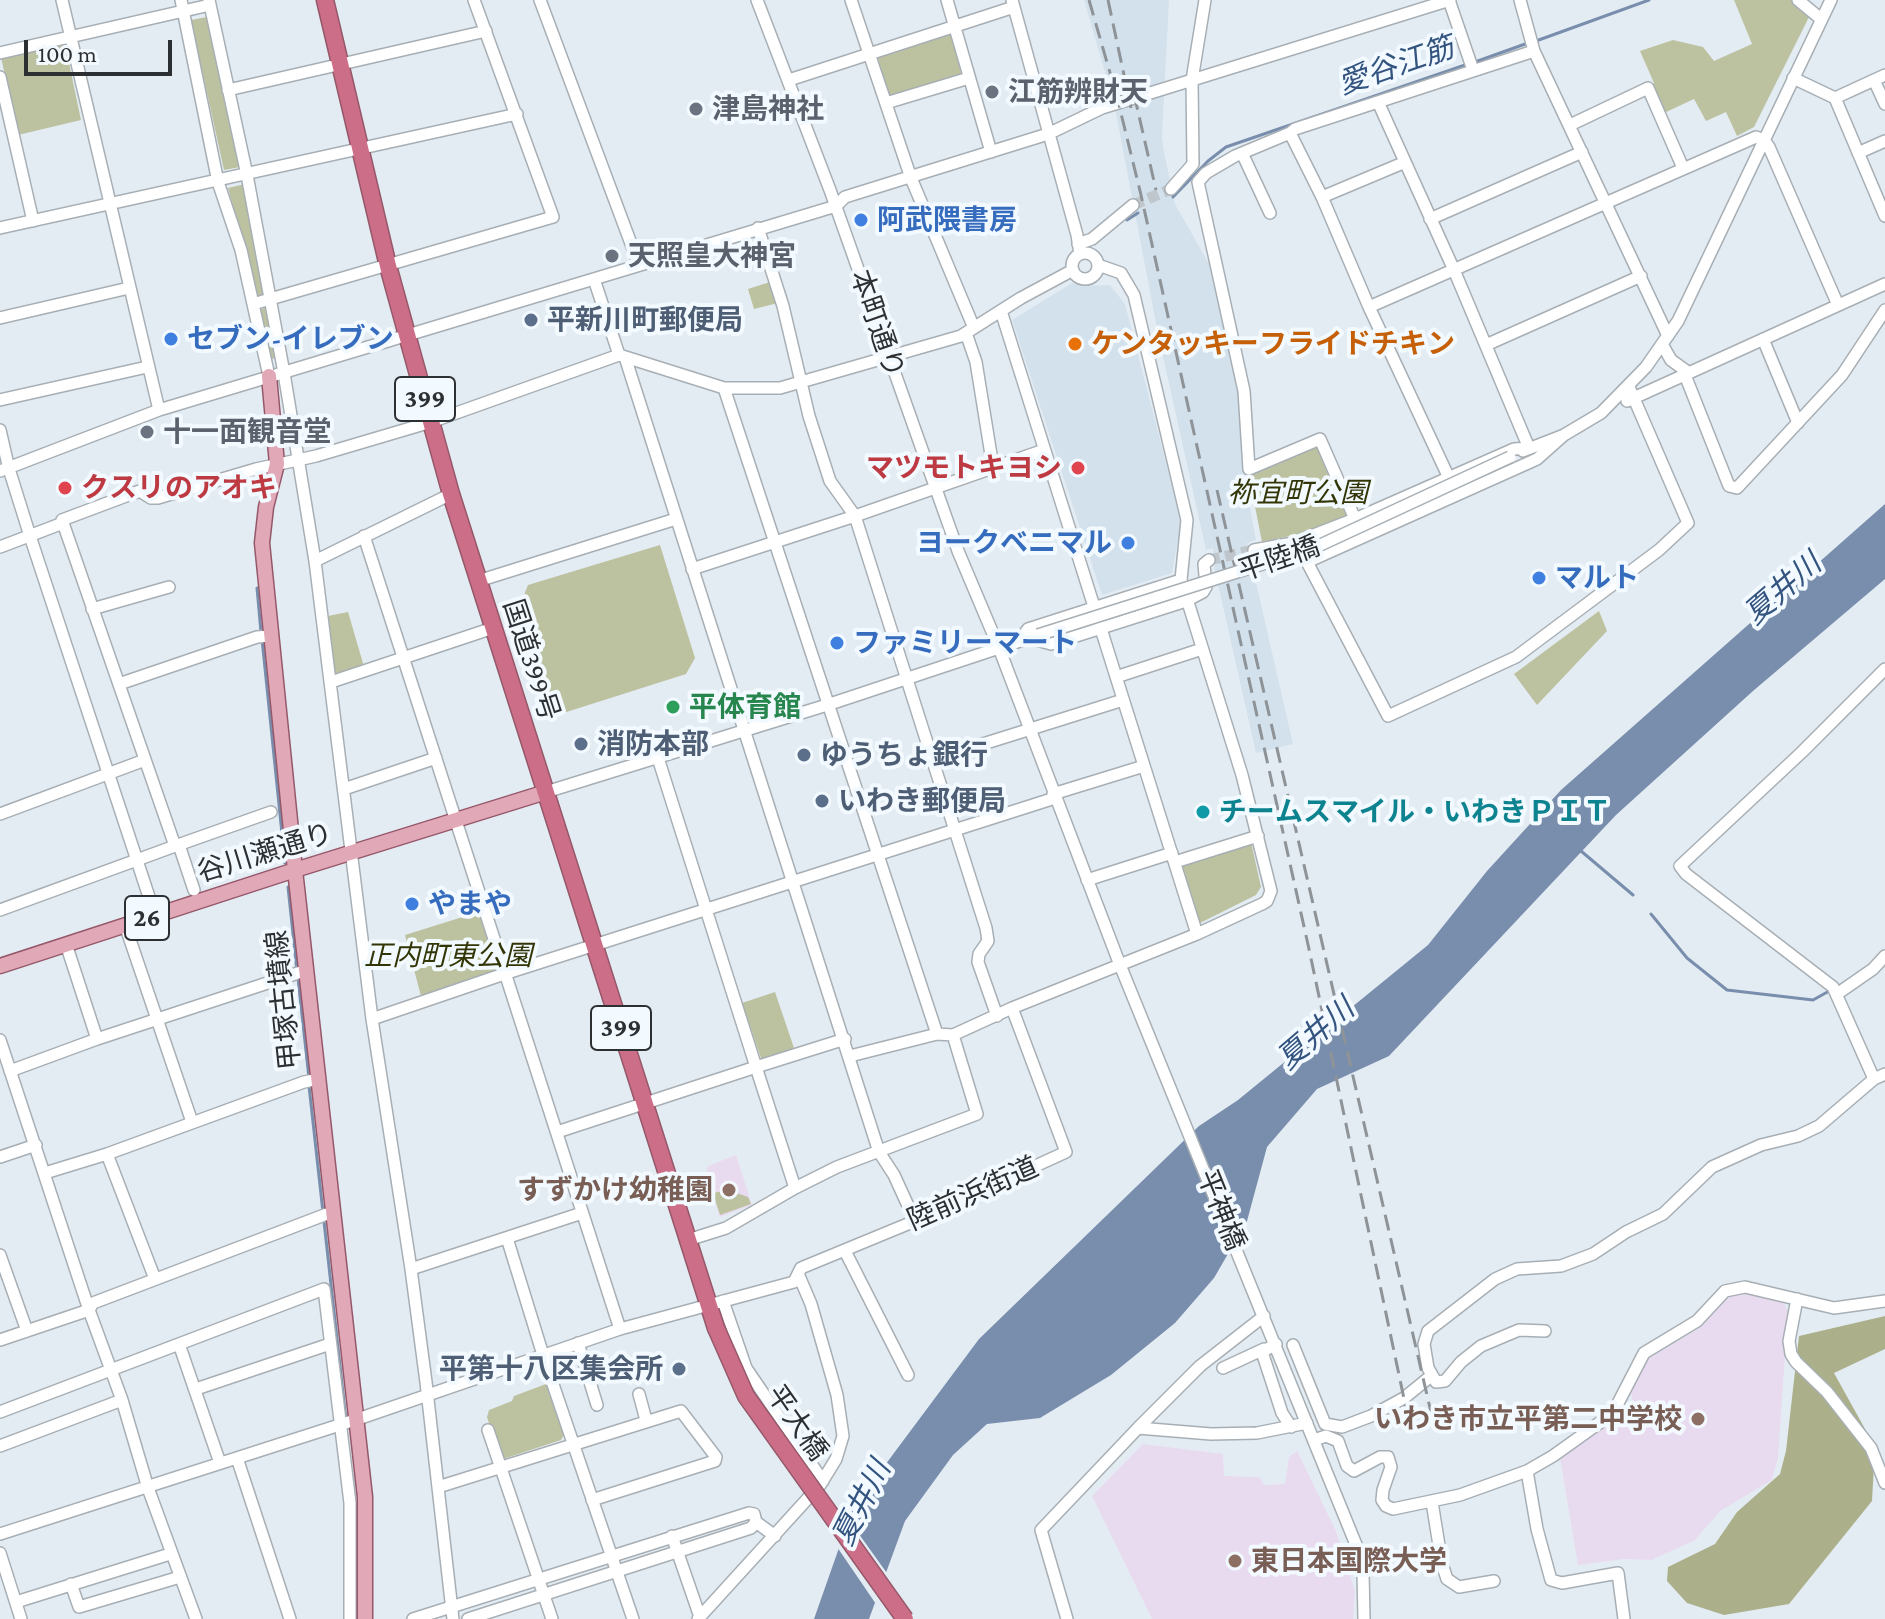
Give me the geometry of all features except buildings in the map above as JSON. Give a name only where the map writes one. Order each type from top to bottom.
[{"type":"highway","name":"国道399号","points":[[325,0],[388,266],[451,494],[688,1240],[716,1303],[716,1328]]},
{"type":"highway","name":"平大橋","points":[[716,1328],[746,1396],[905,1619]]},
{"type":"main road","name":"甲塚古墳線","points":[[277,374],[277,464],[266,507],[262,543],[295,870],[300,972],[327,1215],[336,1335],[347,1422],[363,1487],[366,1525],[365,1619]]},
{"type":"main road","name":"谷川瀬通り","points":[[0,966],[546,792]]},
{"type":"street","points":[[62,0],[159,410]]},
{"type":"street","points":[[253,304],[553,217],[474,0]]},
{"type":"street","points":[[540,0],[639,265]]},
{"type":"street","name":"本町通り","points":[[757,0],[836,206],[935,488],[999,648]]},
{"type":"street","points":[[851,0],[911,178],[970,331],[993,467]]},
{"type":"street","points":[[947,0],[991,152]]},
{"type":"street","points":[[1205,0],[1192,80],[1200,168],[1198,182],[1244,391],[1249,469],[1320,439],[1355,519]]},
{"type":"street","points":[[4,470],[159,410],[836,206],[845,197],[1048,134],[1102,108],[1449,0],[1471,65]]},
{"type":"street","points":[[1520,0],[1533,45],[1604,203],[1641,276],[1671,360],[1687,374],[1729,486],[1737,488],[1842,375],[1885,310]]},
{"type":"street","points":[[1798,0],[1821,19]]},
{"type":"street","points":[[1631,393],[1678,321],[1831,0]]},
{"type":"street","points":[[0,53],[182,6],[209,2],[247,175],[269,299],[277,374]]},
{"type":"street","points":[[789,80],[1013,4],[1079,249],[1091,255],[1098,265],[1121,273],[1134,295],[1187,520],[1181,580],[1242,775],[1271,891],[1267,901],[1197,934],[953,1035],[937,1034],[850,1056]]},
{"type":"street","points":[[182,6],[218,182],[241,250],[253,304],[277,374],[299,459],[331,682],[372,1019],[428,1394],[452,1613]]},
{"type":"street","points":[[228,90],[486,31]]},
{"type":"street","points":[[1171,189],[1200,168],[1295,129],[1533,45]]},
{"type":"street","points":[[0,77],[33,221]]},
{"type":"street","points":[[886,103],[969,78]]},
{"type":"street","points":[[1793,78],[1835,98],[1885,216]]},
{"type":"street","points":[[1835,98],[1880,78],[1885,104]]},
{"type":"street","points":[[1570,125],[1648,88],[1683,168]]},
{"type":"street","points":[[1378,102],[1454,270],[1529,448]]},
{"type":"street","points":[[0,228],[517,114]]},
{"type":"street","points":[[1290,133],[1449,478]]},
{"type":"street","points":[[1369,307],[1756,137],[1764,140],[1838,305]]},
{"type":"street","points":[[1858,153],[1885,141]]},
{"type":"street","points":[[1430,219],[1582,152]]},
{"type":"street","points":[[1242,153],[1270,213]]},
{"type":"street","points":[[1322,197],[1403,163]]},
{"type":"street","points":[[1098,265],[1089,279],[1077,277],[1073,270],[1079,249],[1133,205]]},
{"type":"street","points":[[758,228],[783,306],[809,416],[830,481],[855,516],[986,928],[988,941],[979,954],[978,962],[997,1016]]},
{"type":"street","points":[[194,890],[145,760],[62,520],[140,491],[151,498],[158,498],[431,422],[622,356],[724,388],[767,389],[803,381],[947,341],[970,331],[1021,298],[1073,270]]},
{"type":"street","points":[[1486,345],[1641,276]]},
{"type":"street","points":[[594,279],[676,519],[879,1152],[894,1175],[915,1221]]},
{"type":"street","points":[[1254,550],[1293,543],[1514,449],[1529,448],[1564,435],[1631,393],[1687,374],[1885,284]]},
{"type":"street","points":[[0,318],[129,288]]},
{"type":"street","points":[[1001,311],[1197,934]]},
{"type":"street","points":[[1763,339],[1798,423]]},
{"type":"street","points":[[0,400],[147,367]]},
{"type":"street","points":[[724,388],[937,1034]]},
{"type":"street","points":[[1293,543],[1307,562],[1388,716],[1516,657],[1659,550],[1688,523],[1631,393]]},
{"type":"street","points":[[0,430],[4,470],[30,536],[155,915]]},
{"type":"street","points":[[1307,562],[1537,459],[1564,435]]},
{"type":"street","name":"平陸橋","points":[[1028,639],[1316,547],[1529,448]]},
{"type":"street","points":[[692,569],[1044,450]]},
{"type":"street","points":[[315,561],[451,494]]},
{"type":"street","points":[[478,581],[676,519]]},
{"type":"street","points":[[0,547],[63,523]]},
{"type":"street","points":[[364,536],[620,1329]]},
{"type":"street","points":[[546,792],[1028,639],[1051,644],[1186,601],[1206,587],[1204,564],[1209,560]]},
{"type":"street","points":[[1028,639],[1028,629],[1181,580]]},
{"type":"street","points":[[92,609],[169,587]]},
{"type":"street","points":[[331,682],[493,628]]},
{"type":"street","points":[[119,684],[257,637],[270,636]]},
{"type":"street","points":[[999,648],[1120,965]]},
{"type":"street","points":[[1116,677],[1202,649]]},
{"type":"street","points":[[1545,1331],[1519,1330],[1481,1346],[1461,1362],[1445,1381],[1436,1382],[1431,1376],[1424,1344],[1428,1331],[1495,1279],[1517,1269],[1561,1266],[1593,1254],[1626,1232],[1663,1214],[1712,1167],[1761,1145],[1798,1136],[1819,1126],[1880,1076],[1835,991],[1686,874],[1680,866],[1885,669]]},
{"type":"street","points":[[932,760],[1123,700]]},
{"type":"street","points":[[344,789],[436,758]]},
{"type":"street","points":[[658,758],[795,1188]]},
{"type":"street","points":[[0,814],[145,760]]},
{"type":"street","points":[[372,1019],[1144,766]]},
{"type":"street","points":[[0,910],[271,812]]},
{"type":"street","points":[[1087,880],[1258,836]]},
{"type":"street","points":[[125,925],[192,1122]]},
{"type":"street","points":[[66,944],[97,1039]]},
{"type":"street","points":[[1835,991],[1873,969],[1885,956]]},
{"type":"street","name":"平神橋","points":[[1120,965],[1357,1547],[1363,1572],[1364,1619]]},
{"type":"street","points":[[10,1071],[300,972]]},
{"type":"street","name":"陸前浜街道","points":[[799,1276],[801,1268],[915,1221],[1066,1152],[1012,1008]]},
{"type":"street","points":[[688,1240],[726,1228],[837,1167],[977,1114],[953,1035]]},
{"type":"street","points":[[557,1132],[845,1039]]},
{"type":"street","points":[[0,1040],[122,1400],[170,1554],[196,1619]]},
{"type":"street","points":[[45,1173],[312,1081]]},
{"type":"street","points":[[0,1157],[36,1145]]},
{"type":"street","points":[[107,1154],[155,1279]]},
{"type":"street","points":[[411,1269],[582,1213]]},
{"type":"street","points":[[0,1340],[89,1310],[93,1303],[327,1215]]},
{"type":"street","points":[[507,1238],[543,1355],[633,1619]]},
{"type":"street","points":[[845,1251],[908,1375]]},
{"type":"street","points":[[0,1255],[27,1331]]},
{"type":"street","points":[[0,1534],[148,1488],[620,1329],[794,1282],[799,1276],[811,1304],[837,1395],[843,1436],[836,1459],[823,1481],[699,1618],[672,1536]]},
{"type":"street","points":[[1314,1440],[1326,1436],[1338,1441],[1344,1461],[1354,1471],[1380,1457],[1388,1457],[1391,1467],[1382,1500],[1386,1506],[1393,1509],[1432,1502],[1527,1471],[1553,1456],[1614,1411],[1644,1353],[1697,1321],[1725,1291],[1745,1287],[1834,1308],[1885,1301]]},
{"type":"street","points":[[0,1412],[324,1289],[336,1335],[347,1422],[350,1619]]},
{"type":"street","points":[[1797,1299],[1789,1341],[1791,1354],[1827,1392],[1871,1448],[1885,1483]]},
{"type":"street","points":[[716,1303],[746,1368],[823,1481]]},
{"type":"street","points":[[1067,1619],[1041,1530],[1200,1366],[1263,1313]]},
{"type":"street","points":[[196,1389],[336,1335]]},
{"type":"street","points":[[578,1343],[597,1405]]},
{"type":"street","points":[[179,1344],[220,1463]]},
{"type":"street","points":[[1223,1368],[1276,1344]]},
{"type":"street","points":[[1293,1345],[1325,1424],[1342,1427],[1371,1416],[1404,1398],[1431,1376]]},
{"type":"street","points":[[1264,1349],[1262,1352],[1282,1413],[1291,1427]]},
{"type":"street","points":[[639,1394],[646,1420]]},
{"type":"street","points":[[0,1446],[122,1400]]},
{"type":"street","points":[[1301,1407],[1314,1402]]},
{"type":"street","points":[[438,1487],[681,1411],[716,1457],[715,1461],[592,1500]]},
{"type":"street","points":[[1138,1428],[1211,1434],[1257,1433],[1307,1423]]},
{"type":"street","points":[[488,1430],[552,1619]]},
{"type":"street","points":[[237,1458],[290,1619]]},
{"type":"street","points":[[1527,1471],[1537,1529],[1551,1580],[1562,1583],[1618,1573],[1624,1619]]},
{"type":"street","points":[[348,1489],[363,1487]]},
{"type":"street","points":[[1432,1502],[1447,1579],[1459,1587],[1494,1581]]},
{"type":"street","points":[[413,1619],[452,1613],[539,1579],[749,1513],[754,1514],[756,1522],[775,1536]]},
{"type":"street","points":[[468,1619],[751,1528],[756,1522]]},
{"type":"street","points":[[350,1528],[366,1525]]},
{"type":"street","points":[[0,1553],[21,1619]]},
{"type":"street","points":[[16,1602],[170,1554]]},
{"type":"street","points":[[71,1584],[79,1607],[180,1577]]},
{"type":"street","points":[[349,1580],[366,1580]]},
{"type":"shaded area","points":[[1084,0],[1169,0],[1162,137],[1164,152],[1175,204],[1213,271],[1241,397],[1245,481],[1256,540],[1247,543],[1293,744],[1256,753],[1213,562],[1213,548],[1206,550],[1158,334],[1114,103]]},
{"type":"shaded area","points":[[1072,283],[1081,286],[1110,285],[1125,304],[1181,521],[1172,573],[1102,595],[1012,320]]},
{"type":"shaded area","name":"すずかけ幼稚園","points":[[736,1155],[752,1205],[720,1217],[706,1174],[708,1166]]},
{"type":"shaded area","name":"いわき市立平第二中学校","points":[[1737,1293],[1782,1300],[1788,1311],[1778,1458],[1772,1480],[1720,1511],[1695,1540],[1652,1560],[1624,1559],[1578,1565],[1560,1458],[1636,1408],[1630,1392],[1647,1359],[1697,1330],[1720,1302]]},
{"type":"shaded area","name":"東日本国際大学","points":[[1143,1444],[1223,1454],[1224,1476],[1259,1477],[1264,1485],[1285,1484],[1289,1457],[1297,1451],[1336,1531],[1355,1591],[1353,1619],[1152,1619],[1092,1496]]},
{"type":"green space","points":[[1734,0],[1795,0],[1811,13],[1754,127],[1737,136],[1726,112],[1706,121],[1694,99],[1664,113],[1640,51],[1673,40],[1703,47],[1714,61],[1752,44]]},
{"type":"green space","points":[[207,17],[240,167],[224,170],[191,20]]},
{"type":"green space","points":[[947,33],[951,35],[961,73],[959,77],[892,97],[888,95],[879,53]]},
{"type":"green space","points":[[65,44],[81,120],[18,135],[1,57]]},
{"type":"green space","points":[[245,184],[266,295],[258,297],[228,188]]},
{"type":"green space","points":[[770,282],[778,303],[754,309],[748,289]]},
{"type":"green space","points":[[265,308],[276,358],[271,359],[261,309]]},
{"type":"green space","name":"祢宜町公園","points":[[1309,445],[1323,449],[1353,517],[1308,532],[1262,542],[1248,471]]},
{"type":"green space","points":[[660,545],[695,658],[686,674],[557,715],[520,605],[528,585]]},
{"type":"green space","points":[[1599,611],[1607,631],[1537,705],[1514,674]]},
{"type":"green space","points":[[348,612],[365,670],[332,681],[323,617]]},
{"type":"green space","points":[[1251,842],[1261,887],[1256,895],[1198,924],[1181,865]]},
{"type":"green space","name":"正内町東公園","points":[[485,910],[506,972],[422,1000],[405,935]]},
{"type":"green space","points":[[775,992],[795,1051],[765,1062],[742,1003]]},
{"type":"green space","points":[[728,1190],[748,1197],[751,1204],[720,1215],[713,1193]]},
{"type":"green space","points":[[1885,1316],[1885,1349],[1834,1373],[1875,1447],[1872,1501],[1789,1604],[1724,1615],[1687,1603],[1667,1581],[1668,1567],[1715,1544],[1737,1512],[1780,1474],[1786,1451],[1799,1336]]},
{"type":"green space","points":[[546,1384],[564,1434],[561,1440],[503,1459],[487,1417],[489,1410]]},
{"type":"water","name":"夏井川","points":[[1885,504],[1885,579],[1753,691],[1616,815],[1389,1056],[1317,1089],[1267,1147],[1247,1221],[1214,1278],[1175,1323],[1111,1375],[1040,1418],[987,1424],[953,1455],[905,1521],[869,1619],[814,1619],[853,1508],[979,1339],[1199,1126],[1238,1100],[1428,945],[1487,871],[1561,790]]},
{"type":"pier","points":[[846,1516],[889,1576],[878,1607],[835,1544]]},
{"type":"waterway","name":"愛谷江筋","points":[[1536,41],[1649,0]]},
{"type":"waterway","name":"愛谷江筋","points":[[1475,62],[1528,43]]},
{"type":"waterway","name":"愛谷江筋","points":[[1173,197],[1226,147],[1468,64]]},
{"type":"waterway","points":[[1127,220],[1138,213]]},
{"type":"waterway","points":[[257,588],[261,632]]},
{"type":"waterway","points":[[262,639],[285,863]]},
{"type":"waterway","points":[[1581,851],[1633,895]]},
{"type":"waterway","points":[[288,887],[297,971]]},
{"type":"waterway","points":[[1651,914],[1687,958],[1727,990],[1813,1000],[1831,990]]},
{"type":"waterway","points":[[298,978],[309,1078]]},
{"type":"waterway","points":[[309,1086],[346,1420]]},
{"type":"waterway","points":[[355,1523],[355,1563]]},
{"type":"tunnel","points":[[1133,205],[1171,189]]},
{"type":"tunnel","points":[[1209,560],[1254,550]]},
{"type":"railway","points":[[1089,0],[1141,195],[1309,949],[1410,1427]]},
{"type":"railway","points":[[1108,0],[1131,108]]},
{"type":"railway","points":[[1134,94],[1156,190]]},
{"type":"railway","points":[[1217,490],[1433,1421]]},
{"type":"place","name":"江筋辨財天","points":[[992,92]]},
{"type":"place","name":"津島神社","points":[[696,109]]},
{"type":"place","name":"阿武隈書房","points":[[861,220]]},
{"type":"place","name":"天照皇大神宮","points":[[612,256]]},
{"type":"place","name":"平新川町郵便局","points":[[531,320]]},
{"type":"place","name":"セブン-イレブン","points":[[171,339]]},
{"type":"place","name":"ケンタッキーフライドチキン","points":[[1075,344]]},
{"type":"place","name":"十一面観音堂","points":[[147,432]]},
{"type":"place","name":"マツモトキヨシ","points":[[1078,468]]},
{"type":"place","name":"クスリのアオキ","points":[[65,488]]},
{"type":"place","name":"ヨークベニマル","points":[[1128,543]]},
{"type":"place","name":"マルト","points":[[1539,578]]},
{"type":"place","name":"ファミリーマート","points":[[837,643]]},
{"type":"place","name":"平体育館","points":[[673,707]]},
{"type":"place","name":"消防本部","points":[[581,744]]},
{"type":"place","name":"ゆうちょ銀行","points":[[804,755]]},
{"type":"place","name":"いわき郵便局","points":[[822,801]]},
{"type":"place","name":"チームスマイル・いわきＰＩＴ","points":[[1203,812]]},
{"type":"place","name":"やまや","points":[[412,904]]},
{"type":"place","name":"すずかけ幼稚園","points":[[729,1190]]},
{"type":"place","name":"平第十八区集会所","points":[[679,1369]]},
{"type":"place","name":"いわき市立平第二中学校","points":[[1698,1419]]},
{"type":"place","name":"東日本国際大学","points":[[1235,1561]]}]
